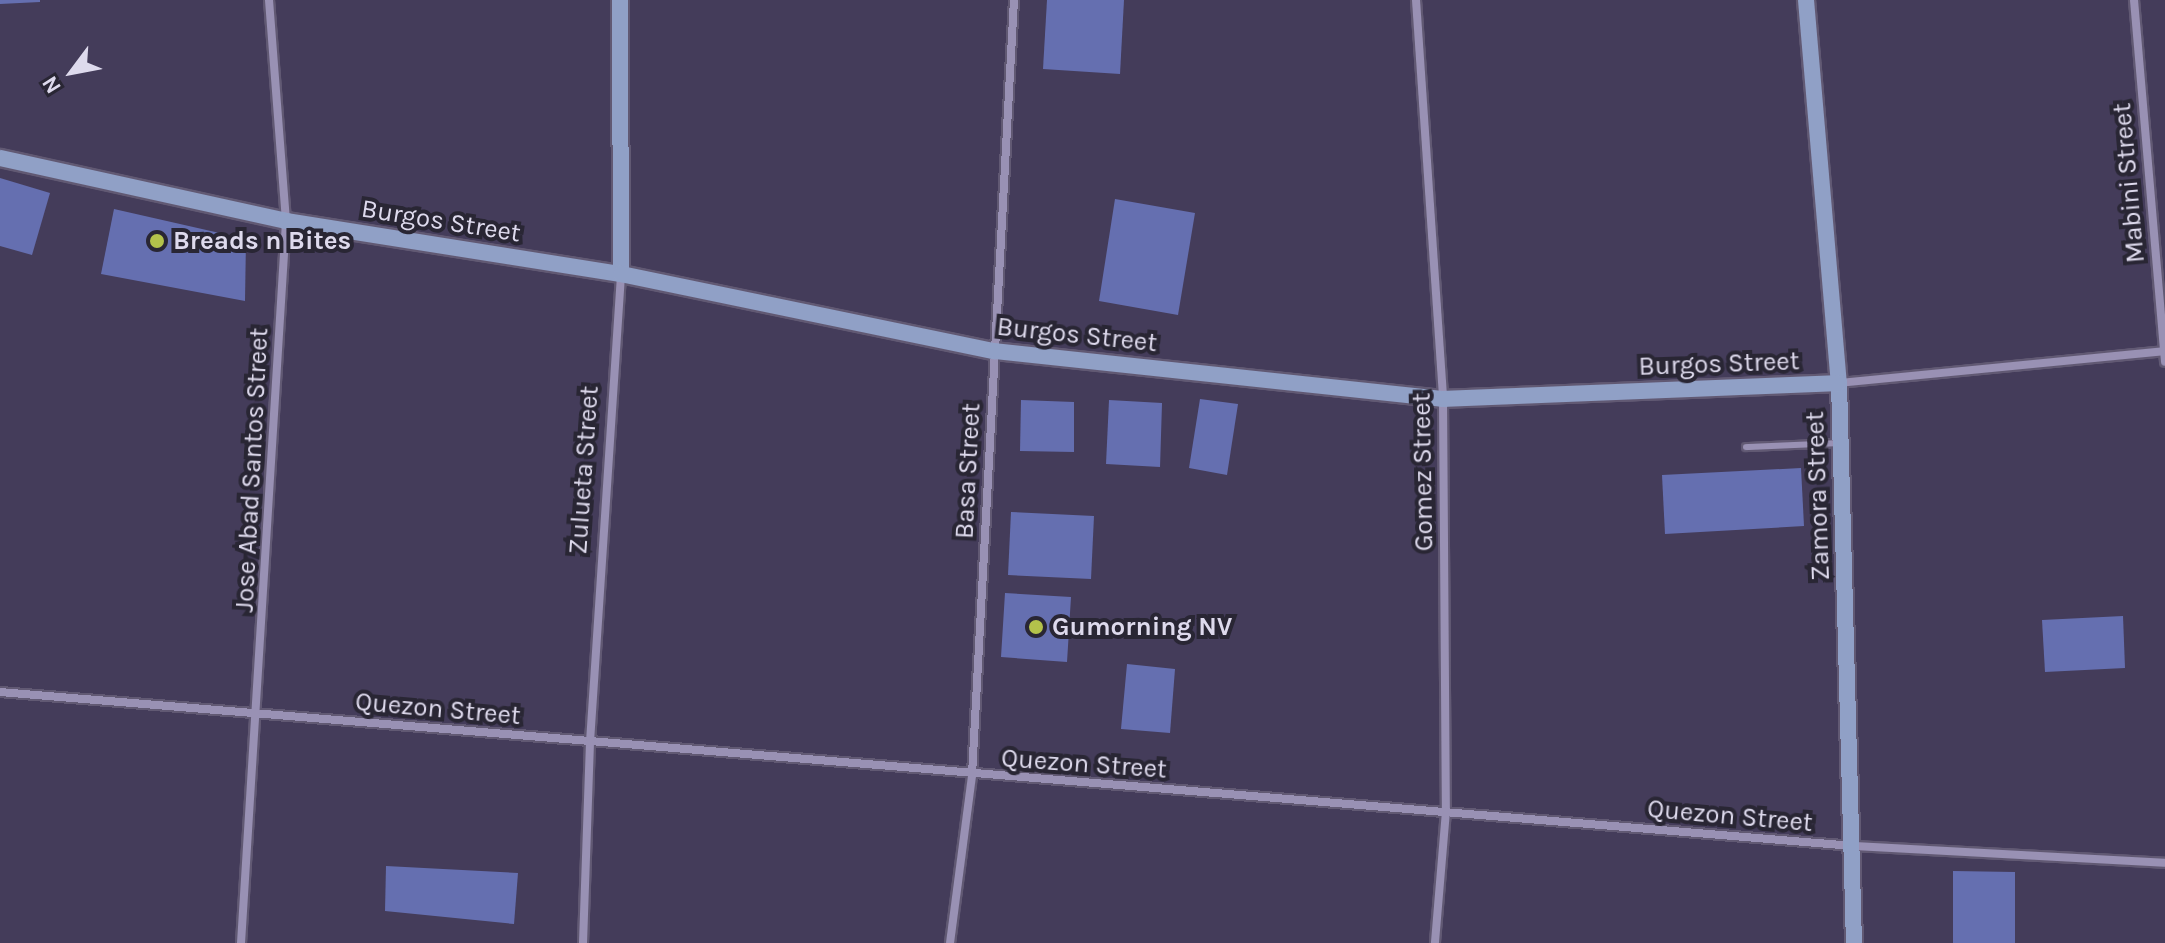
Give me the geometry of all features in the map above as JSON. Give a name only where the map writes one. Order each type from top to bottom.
[{"type":"street","name":"Jose Abad Santos Street","points":[[241,943],[286,221],[269,0]]},
{"type":"street","name":"Zulueta Street","points":[[583,943],[590,742],[621,274],[620,0]]},
{"type":"street","name":"Basa Street","points":[[950,943],[972,775],[1014,0]]},
{"type":"street","name":"Gomez Street","points":[[1416,0],[1443,399],[1446,811],[1435,943]]},
{"type":"street","name":"Zamora Street","points":[[1806,0],[1839,383],[1854,846],[1854,943]]},
{"type":"street","name":"Mabini Street","points":[[2134,0],[2165,362]]},
{"type":"street","name":"Burgos Street","points":[[0,158],[286,221],[621,274],[994,351],[1443,399],[1839,383],[2164,351]]},
{"type":"street","name":"Quezon Street","points":[[0,692],[1854,846],[2165,863]]},
{"type":"lane","points":[[1746,447],[1841,443]]},
{"type":"building","points":[[0,0],[40,0],[40,2],[0,4]]},
{"type":"building","points":[[1047,0],[1124,0],[1120,74],[1043,69]]},
{"type":"building","points":[[0,178],[50,193],[32,255],[0,246]]},
{"type":"building","points":[[1115,199],[1195,213],[1178,315],[1099,301]]},
{"type":"building","points":[[114,209],[246,239],[245,301],[101,274]]},
{"type":"building","points":[[1200,399],[1238,404],[1227,475],[1189,468]]},
{"type":"building","points":[[1021,400],[1074,402],[1074,452],[1020,451]]},
{"type":"building","points":[[1109,400],[1162,403],[1160,467],[1106,464]]},
{"type":"building","points":[[1801,468],[1804,526],[1665,534],[1662,475]]},
{"type":"building","points":[[1011,512],[1094,516],[1091,579],[1008,575]]},
{"type":"building","name":"Gumorning NV","points":[[1005,593],[1071,597],[1067,662],[1001,657]]},
{"type":"building","points":[[2123,616],[2125,668],[2045,672],[2042,620]]},
{"type":"building","points":[[1127,664],[1175,669],[1170,733],[1121,729]]},
{"type":"building","points":[[386,866],[518,873],[514,924],[385,911]]},
{"type":"building","points":[[1953,871],[2015,872],[2015,943],[1953,943]]},
{"type":"place","name":"Breads n Bites","points":[[157,241]]},
{"type":"place","name":"Gumorning NV","points":[[1036,627]]}]
